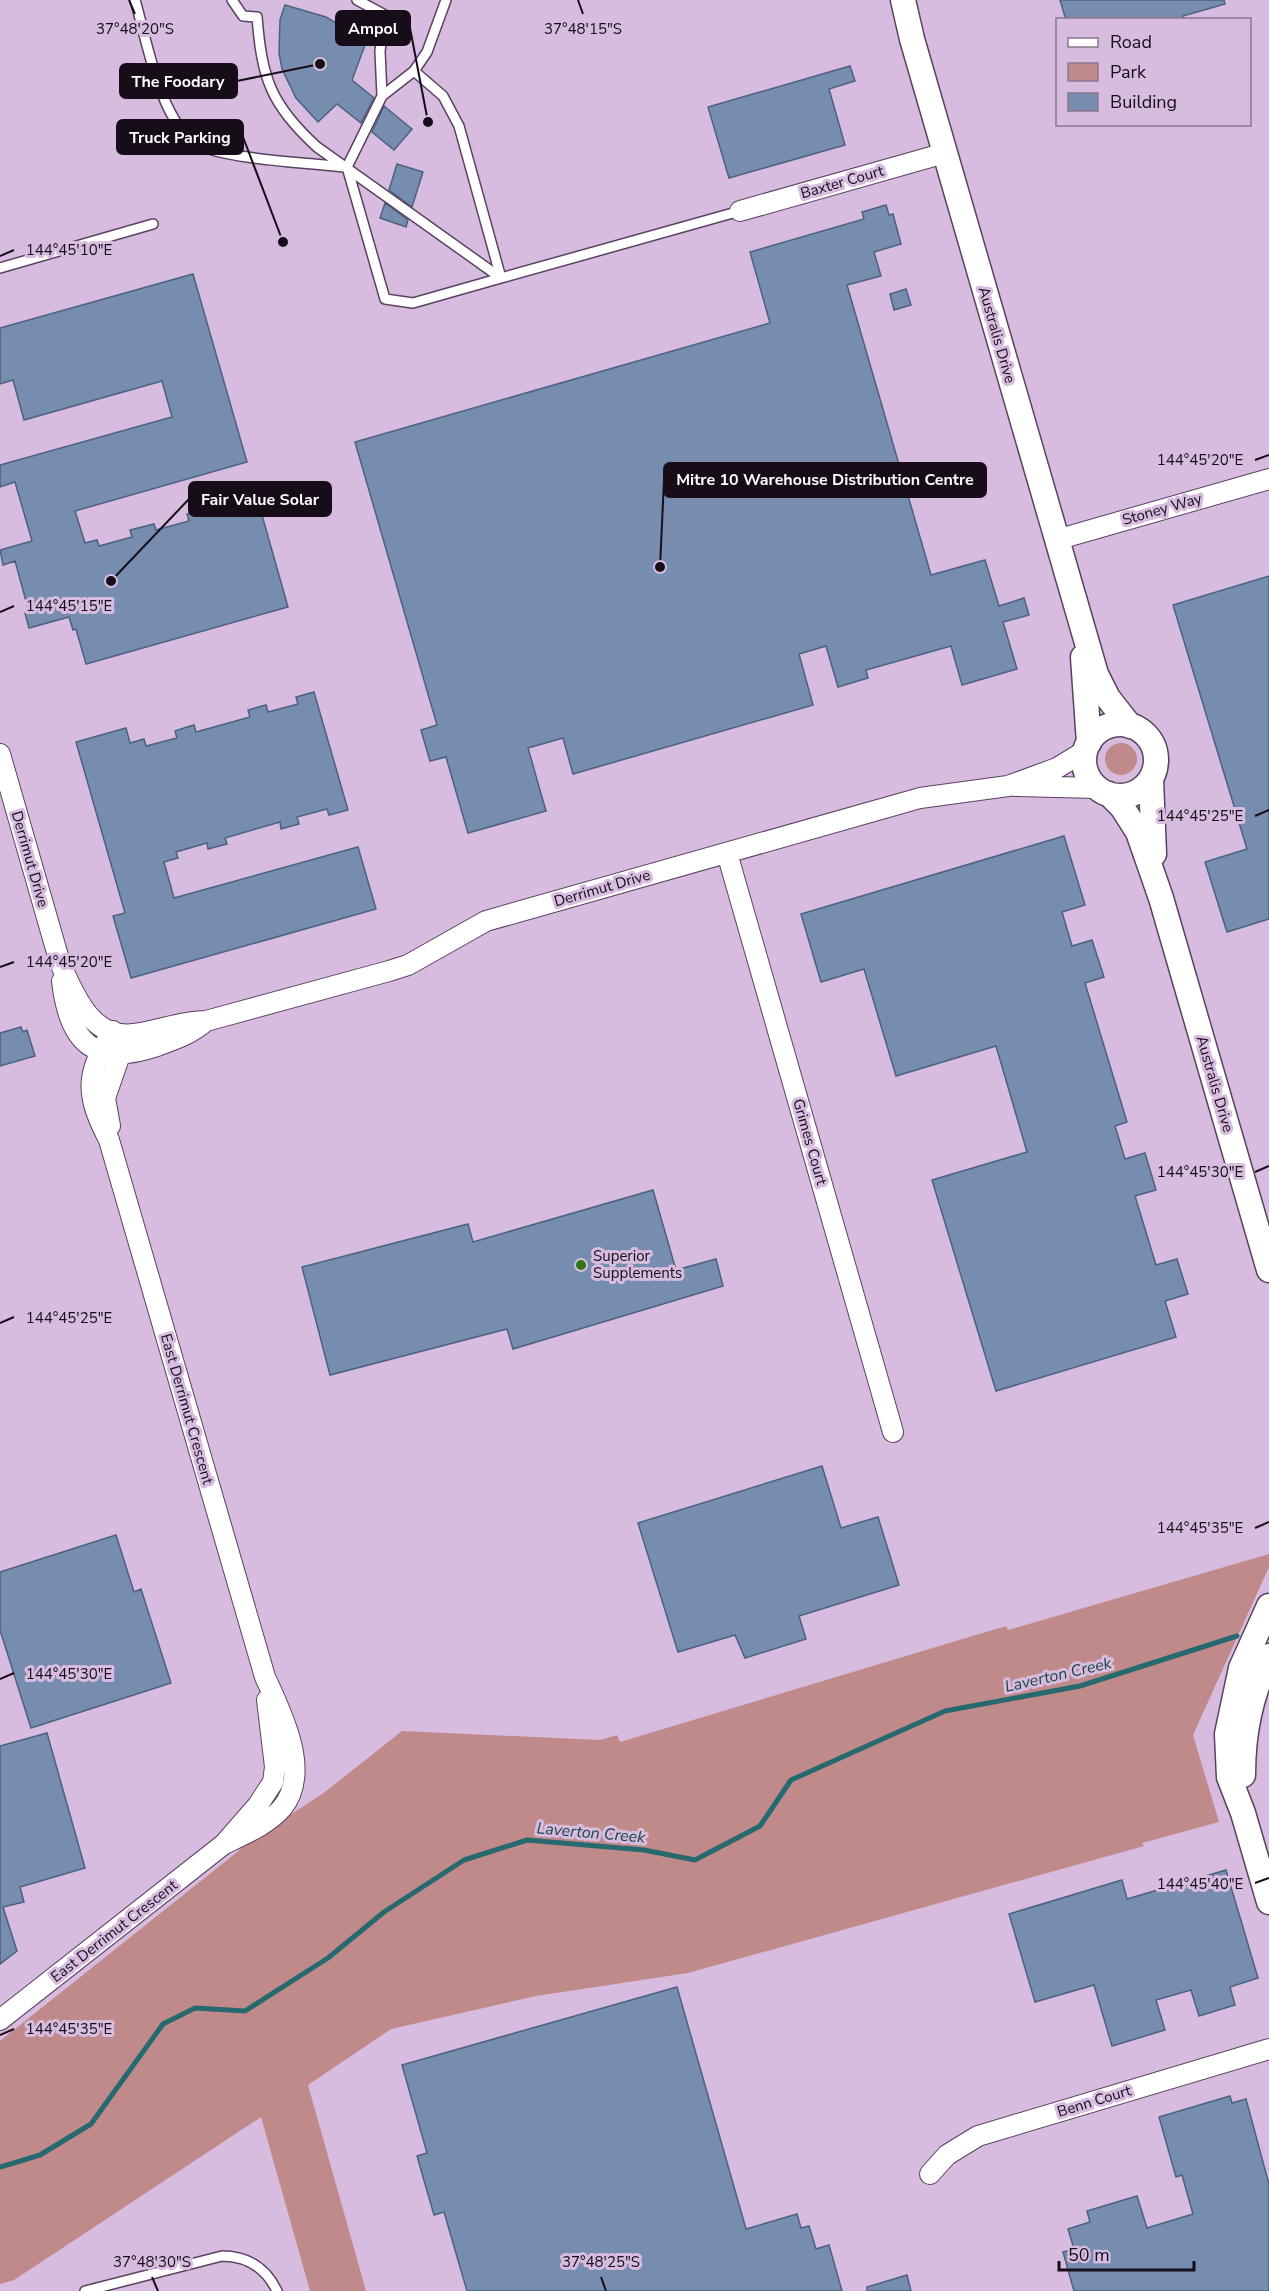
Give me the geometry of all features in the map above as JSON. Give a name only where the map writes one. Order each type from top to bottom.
[{"type":"street","name":"Australis Drive","points":[[897,0],[912,39]]},
{"type":"street","name":"Australis Drive","points":[[903,0],[912,39],[1083,630],[1103,689],[1130,726]]},
{"type":"street","name":"Baxter Court","points":[[740,211],[945,153]]},
{"type":"street","name":"Stoney Way","points":[[1056,540],[1269,479]]},
{"type":"street","name":"Australis Drive","points":[[1083,630],[1087,747]]},
{"type":"street","points":[[1109,726],[1130,726],[1144,734],[1153,747],[1156,763],[1151,779],[1136,792],[1123,796],[1103,791],[1088,775],[1087,747],[1097,733],[1109,726]]},
{"type":"street","name":"Derrimut Drive","points":[[60,963],[85,1012],[96,1024],[113,1031],[133,1034],[180,1022],[206,1021],[389,972],[408,965],[486,921],[920,798],[1008,786],[1057,768],[1087,747]]},
{"type":"street","name":"Derrimut Drive","points":[[0,754],[60,963],[64,1001],[72,1026],[80,1038],[100,1050],[133,1054],[187,1036],[206,1021]]},
{"type":"street","name":"Australis Drive","points":[[1151,779],[1153,842],[1161,898]]},
{"type":"street","name":"Derrimut Drive","points":[[1008,786],[1103,791]]},
{"type":"street","name":"Australis Drive","points":[[1103,791],[1122,807],[1138,832],[1161,898],[1269,1270]]},
{"type":"street","name":"Grimes Court","points":[[727,853],[892,1432]]},
{"type":"street","points":[[113,1031],[120,1054]]},
{"type":"street","name":"East Derrimut Crescent","points":[[1,2021],[224,1844],[267,1821],[282,1807],[290,1795],[294,1765],[282,1715],[265,1677],[109,1140],[90,1093],[91,1078],[100,1050],[113,1031]]},
{"type":"street","name":"East Derrimut Crescent","points":[[109,1140],[110,1125],[105,1098],[120,1054]]},
{"type":"street","points":[[1269,1606],[1241,1668],[1227,1734],[1229,1777],[1243,1813],[1269,1902]]},
{"type":"street","points":[[1243,1813],[1243,1749],[1248,1711],[1269,1656]]},
{"type":"street","name":"Benn Court","points":[[930,2174],[947,2155],[978,2136],[1269,2049]]},
{"type":"lane","points":[[135,0],[166,104],[178,125],[198,144],[219,152],[346,167]]},
{"type":"lane","points":[[232,0],[243,16],[257,17],[260,54],[269,86],[279,108],[317,147],[501,278]]},
{"type":"lane","points":[[357,0],[385,15],[380,51],[382,96]]},
{"type":"lane","points":[[446,0],[428,52],[414,71],[382,96],[346,167],[385,299],[413,303],[740,211]]},
{"type":"lane","points":[[414,71],[443,96],[459,126],[501,278]]},
{"type":"lane","points":[[0,268],[153,224]]},
{"type":"lane","points":[[85,2291],[222,2256],[240,2256],[261,2268],[277,2291]]},
{"type":"green space","points":[[1121,743],[1132,748],[1137,759],[1132,770],[1121,775],[1110,770],[1105,759],[1110,748]]},
{"type":"green space","points":[[1269,1554],[1269,1567],[1193,1735],[1219,1822],[1142,1843],[1144,1846],[688,1973],[536,1996],[391,2029],[308,2085],[366,2291],[310,2291],[261,2117],[14,2280],[0,2284],[0,2041],[256,1837],[325,1792],[402,1731],[600,1740],[617,1735],[620,1742],[1006,1626],[1008,1630]]},
{"type":"building","points":[[1060,0],[1224,0],[1225,4],[1183,16],[1184,18],[1065,18]]},
{"type":"building","points":[[285,5],[326,17],[365,45],[352,80],[374,98],[361,123],[337,104],[318,122],[296,98],[282,69],[279,53],[280,20]]},
{"type":"building","points":[[850,66],[855,81],[829,89],[845,145],[729,178],[708,107]]},
{"type":"building","points":[[384,106],[412,129],[394,150],[372,132]]},
{"type":"building","points":[[397,164],[423,172],[412,207],[389,190]]},
{"type":"building","points":[[385,203],[408,220],[406,227],[380,218]]},
{"type":"building","points":[[886,205],[889,215],[893,214],[901,244],[874,252],[881,276],[847,285],[931,575],[985,560],[999,606],[1024,598],[1029,615],[1003,622],[1017,669],[962,685],[951,646],[866,670],[868,678],[838,687],[826,646],[799,654],[813,705],[573,774],[563,738],[528,748],[546,811],[468,833],[446,757],[430,761],[421,730],[437,725],[355,442],[770,323],[750,252],[864,219],[862,212]]},
{"type":"building","points":[[193,274],[247,462],[75,511],[85,543],[97,540],[99,546],[132,537],[130,530],[154,524],[156,530],[189,521],[187,514],[211,508],[213,514],[258,501],[288,607],[86,664],[76,629],[73,630],[69,617],[29,628],[25,613],[29,612],[15,561],[3,565],[0,550],[32,541],[15,482],[0,487],[0,465],[172,417],[162,381],[24,420],[13,380],[0,384],[0,328]]},
{"type":"building","points":[[906,289],[911,305],[894,310],[890,294]]},
{"type":"building","points":[[1269,576],[1269,919],[1227,932],[1205,862],[1247,849],[1173,605]]},
{"type":"building","points":[[314,692],[348,810],[329,815],[327,809],[297,817],[299,824],[281,829],[280,822],[225,838],[227,844],[208,849],[207,843],[176,852],[178,858],[164,862],[174,898],[358,847],[376,909],[131,978],[113,916],[125,913],[76,742],[126,728],[130,743],[144,739],[146,746],[177,738],[175,731],[194,725],[196,732],[250,717],[248,710],[266,705],[268,712],[298,704],[296,697]]},
{"type":"building","points":[[1064,836],[1085,905],[1062,912],[1072,946],[1092,940],[1104,977],[1085,983],[1127,1122],[1115,1126],[1125,1159],[1145,1153],[1156,1190],[1135,1196],[1156,1265],[1177,1259],[1188,1294],[1165,1301],[1176,1337],[996,1391],[932,1180],[1027,1152],[996,1046],[896,1076],[864,969],[821,982],[801,914]]},
{"type":"building","points":[[21,1027],[23,1032],[27,1030],[35,1056],[0,1066],[0,1033]]},
{"type":"building","points":[[653,1190],[676,1270],[716,1259],[723,1286],[513,1349],[507,1329],[330,1375],[302,1267],[468,1224],[473,1242]]},
{"type":"building","points":[[822,1466],[841,1528],[878,1517],[899,1585],[799,1616],[806,1639],[745,1658],[735,1635],[678,1652],[638,1523]]},
{"type":"building","points":[[116,1535],[134,1592],[141,1589],[171,1683],[31,1728],[0,1630],[0,1572]]},
{"type":"building","points":[[47,1733],[85,1868],[20,1887],[24,1902],[3,1907],[17,1951],[0,1964],[0,1746]]},
{"type":"building","points":[[1226,1870],[1258,1978],[1230,1987],[1235,2005],[1199,2016],[1191,1990],[1156,2000],[1165,2030],[1112,2046],[1094,1985],[1035,2002],[1009,1914],[1122,1880],[1127,1899]]},
{"type":"building","points":[[677,1987],[746,2229],[797,2214],[801,2228],[809,2226],[816,2249],[829,2245],[842,2291],[467,2291],[444,2212],[434,2215],[417,2156],[427,2153],[402,2065]]},
{"type":"building","points":[[1230,2096],[1232,2103],[1246,2099],[1269,2184],[1269,2291],[1074,2291],[1063,2252],[1074,2249],[1068,2229],[1090,2222],[1087,2211],[1137,2196],[1147,2228],[1193,2214],[1182,2175],[1176,2177],[1159,2117]]},
{"type":"building","points":[[907,2275],[911,2291],[867,2291],[867,2287]]},
{"type":"waterway","name":"Laverton Creek","points":[[0,2167],[40,2155],[91,2124],[163,2024],[195,2008],[245,2011],[328,1958],[384,1912],[464,1860],[527,1840],[644,1850],[695,1860],[760,1826],[791,1780],[945,1711],[1080,1686],[1237,1636]]},
{"type":"place","name":"The Foodary","points":[[320,64]]},
{"type":"place","name":"Ampol","points":[[428,122]]},
{"type":"place","name":"Truck Parking","points":[[283,242]]},
{"type":"place","name":"Mitre 10 Warehouse Distribution Centre","points":[[660,567]]},
{"type":"place","name":"Fair Value Solar","points":[[111,581]]},
{"type":"place","name":"Superior Supplements","points":[[581,1265]]}]
